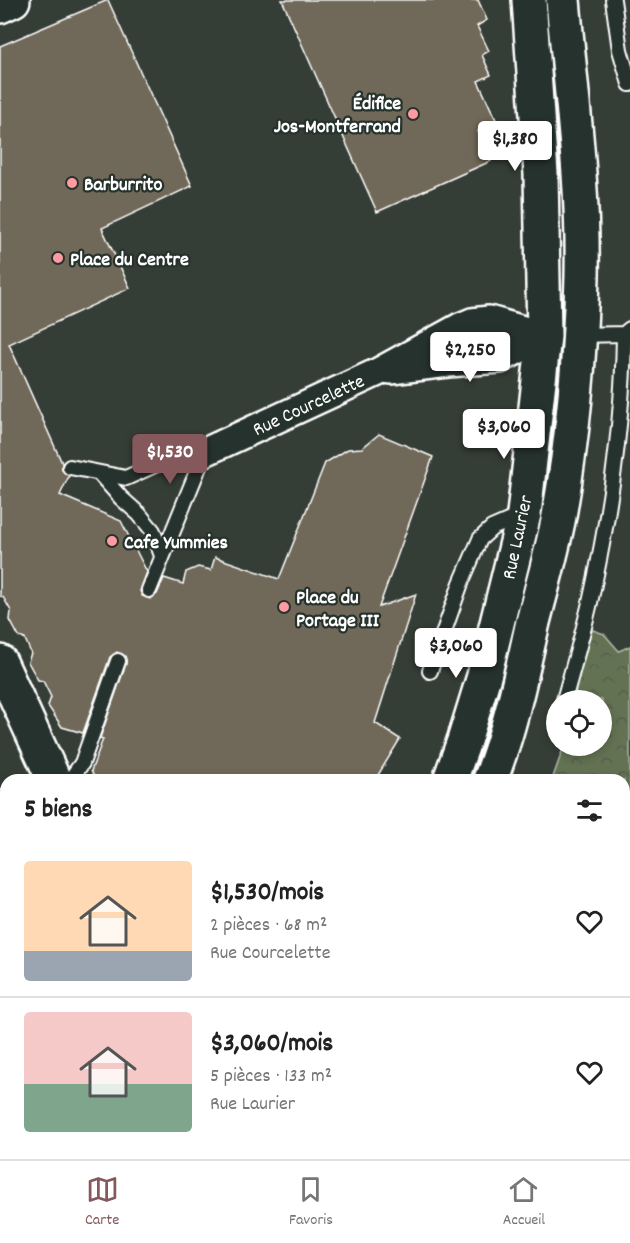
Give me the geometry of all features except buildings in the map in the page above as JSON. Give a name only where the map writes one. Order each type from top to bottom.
[{"type":"main road","points":[[0,6],[13,0]]},
{"type":"main road","name":"Rue Laurier","points":[[452,774],[484,676],[524,514],[544,336],[541,174],[529,0]]},
{"type":"main road","name":"Rue Laurier","points":[[492,774],[518,685],[558,518],[567,467],[580,335],[582,274],[579,188],[563,0]]},
{"type":"main road","points":[[544,336],[580,335]]},
{"type":"main road","points":[[0,662],[51,774]]},
{"type":"street","name":"Rue Courcelette","points":[[205,452],[378,372],[447,333],[472,322],[489,320],[544,336]]},
{"type":"street","name":"Rue Courcelette","points":[[378,372],[500,359],[544,336]]},
{"type":"lane","points":[[613,0],[620,50],[630,84]]},
{"type":"lane","points":[[567,690],[593,590],[618,433],[628,334],[580,335]]},
{"type":"lane","points":[[148,590],[205,452]]},
{"type":"lane","name":"Rue Courcelette","points":[[70,467],[126,478],[168,459],[205,452]]},
{"type":"lane","points":[[99,473],[153,531],[162,556]]},
{"type":"lane","points":[[430,671],[461,584],[480,539],[492,528],[524,514]]},
{"type":"lane","points":[[74,774],[82,763],[118,661]]},
{"type":"lane","points":[[630,850],[630,903]]},
{"type":"green space","points":[[593,630],[604,634],[619,651],[630,646],[630,774],[554,774],[560,756],[612,756],[612,690],[576,690],[587,639]]},
{"type":"place","name":"Édifice Jos-Montferrand","points":[[413,114]]},
{"type":"place","name":"Barburrito","points":[[72,183]]},
{"type":"place","name":"Place du Centre","points":[[58,258]]},
{"type":"place","name":"Cafe Yummies","points":[[112,541]]},
{"type":"place","name":"Place du Portage III","points":[[284,607]]}]
